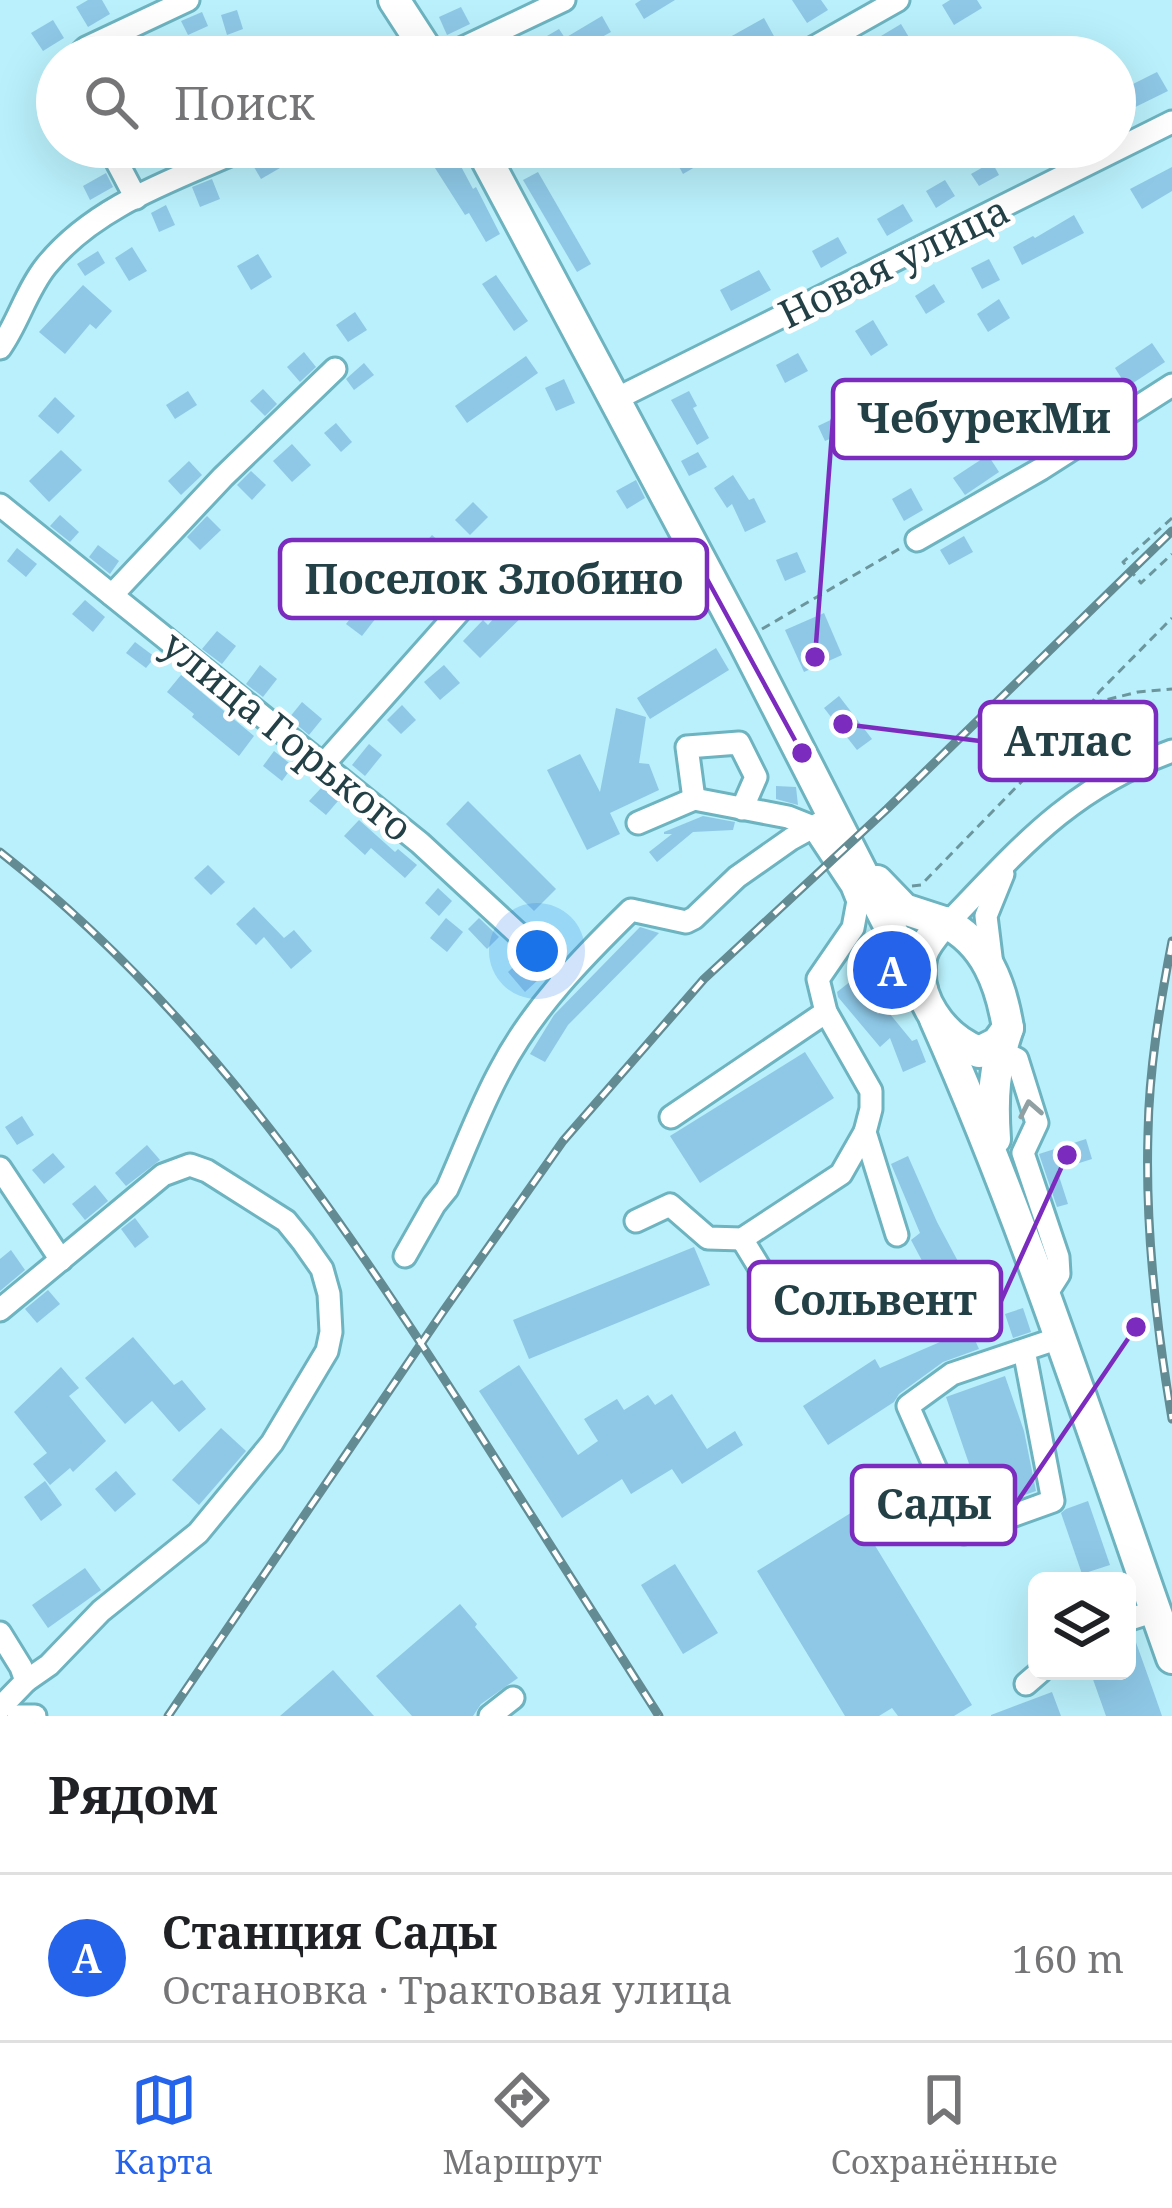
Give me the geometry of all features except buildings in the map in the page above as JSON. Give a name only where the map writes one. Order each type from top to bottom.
[{"type":"highway","points":[[394,0],[417,36]]},
{"type":"highway","points":[[491,168],[743,640],[824,822],[904,909],[964,933],[992,971],[1006,1010],[992,1100],[996,1142],[1013,1209]]},
{"type":"highway","points":[[856,860],[966,1090],[1059,1338],[1141,1616],[1172,1658]]},
{"type":"highway","points":[[946,923],[921,956],[928,1004],[962,1045],[979,1052],[1004,1040]]},
{"type":"street","points":[[112,36],[188,0]]},
{"type":"street","points":[[488,36],[563,0]]},
{"type":"street","points":[[834,36],[898,0]]},
{"type":"street","name":"Новая улица","points":[[1136,140],[1172,122]]},
{"type":"street","points":[[120,168],[136,198]]},
{"type":"street","points":[[0,349],[28,291],[84,227],[202,168]]},
{"type":"street","name":"Новая улица","points":[[616,399],[1080,168]]},
{"type":"street","points":[[112,595],[223,477],[335,369]]},
{"type":"street","points":[[916,540],[1041,469],[1172,385]]},
{"type":"street","name":"улица Горького","points":[[0,505],[420,843],[565,977]]},
{"type":"street","points":[[322,766],[497,569]]},
{"type":"street","points":[[694,799],[687,747],[739,743],[756,777],[742,809]]},
{"type":"street","points":[[946,923],[1037,831],[1079,797],[1132,766],[1172,751]]},
{"type":"street","points":[[638,823],[694,799],[824,822]]},
{"type":"street","points":[[405,1256],[448,1189],[501,1068],[565,977],[631,910],[686,922],[736,877],[824,822]]},
{"type":"street","points":[[636,1221],[670,1205],[708,1238],[742,1239],[841,1174],[865,1132],[871,1091],[826,1012],[818,979],[853,928],[858,901],[824,822]]},
{"type":"street","points":[[992,971],[986,916],[1012,857]]},
{"type":"street","points":[[671,1117],[826,1012]]},
{"type":"street","points":[[1004,1040],[1017,1059],[1037,1123],[1023,1153],[1058,1258],[1059,1274],[1045,1296]]},
{"type":"street","points":[[865,1132],[897,1235]]},
{"type":"street","points":[[0,1310],[163,1174],[190,1165],[286,1221],[322,1269],[331,1332],[327,1352],[272,1443],[198,1533],[101,1611],[0,1708]]},
{"type":"street","points":[[0,1168],[61,1260]]},
{"type":"street","points":[[742,1239],[782,1298],[792,1298],[837,1276]]},
{"type":"street","points":[[1024,1350],[1053,1501],[964,1533],[908,1406],[952,1374],[1059,1338]]},
{"type":"street","points":[[0,1633],[26,1681]]},
{"type":"street","points":[[490,1716],[513,1698]]},
{"type":"street","points":[[18,1716],[34,1716]]},
{"type":"path","points":[[1172,518],[1123,562],[1141,583],[1172,554]]},
{"type":"path","points":[[743,640],[916,540]]},
{"type":"path","points":[[887,892],[921,885],[1070,736],[1099,692],[1172,619]]},
{"type":"path","points":[[1091,704],[1172,689]]},
{"type":"railway","points":[[168,1716],[563,1141],[704,979],[887,809],[1172,531]]},
{"type":"railway","points":[[0,852],[138,976],[258,1114],[418,1338],[659,1716]]},
{"type":"railway","points":[[1172,941],[1153,1061],[1148,1169],[1153,1277],[1172,1419]]},
{"type":"place","name":"ЧебурекМи","points":[[815,657]]},
{"type":"place","name":"Атлас","points":[[843,724]]},
{"type":"place","name":"Поселок Злобино","points":[[802,753]]},
{"type":"place","name":"Станция Сады","points":[[892,970]]},
{"type":"place","name":"Сольвент","points":[[1067,1155]]},
{"type":"place","name":"Сады","points":[[1136,1327]]}]
